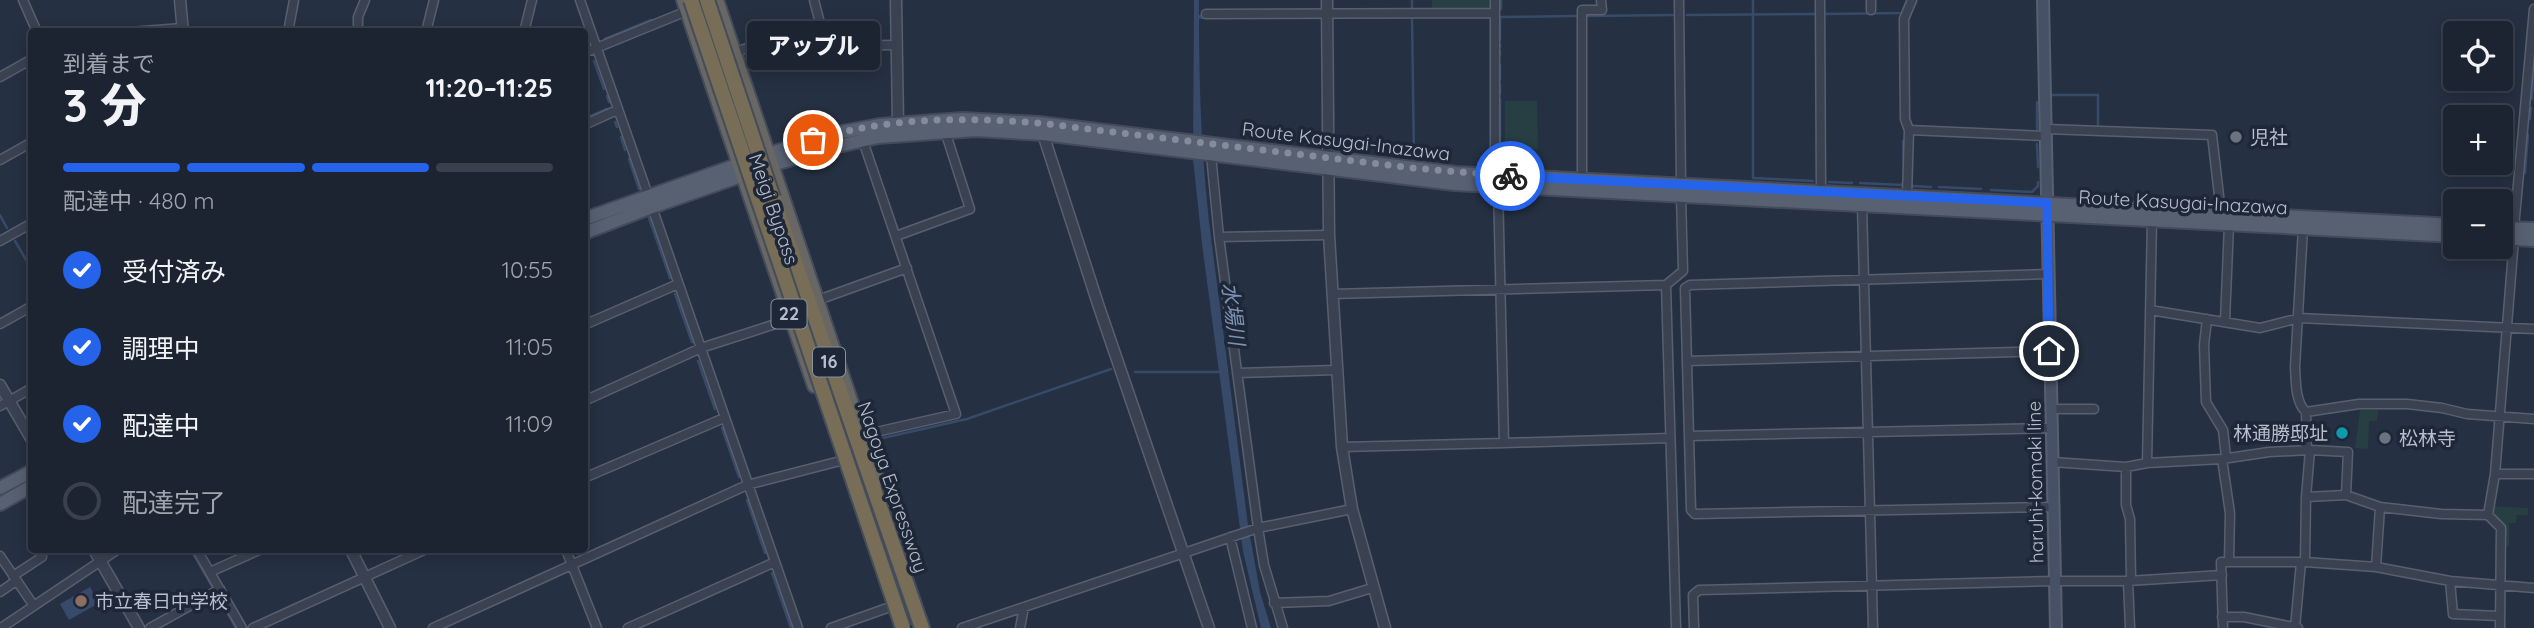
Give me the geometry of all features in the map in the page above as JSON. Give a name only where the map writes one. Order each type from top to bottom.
[{"type":"highway","name":"Nagoya Expressway","points":[[707,0],[773,198],[924,628]]},
{"type":"highway","name":"Meigi Bypass","points":[[717,0],[863,435],[924,628]]},
{"type":"highway","name":"Nagoya Expressway","points":[[687,4],[904,628]]},
{"type":"highway","name":"Meigi Bypass","points":[[687,4],[897,628]]},
{"type":"highway","points":[[897,554],[905,601],[914,628]]},
{"type":"main road","name":"haruhi-komaki line","points":[[2043,0],[2056,628]]},
{"type":"main road","name":"Route Kasugai-Inazawa","points":[[588,218],[741,171],[831,134],[898,123],[963,118],[989,119],[1208,151],[1328,164],[1423,170],[1497,181],[1681,190],[1908,196],[2152,220],[2443,235]]},
{"type":"main road","name":"Route Kasugai-Inazawa","points":[[770,160],[878,137],[976,130],[1187,147]]},
{"type":"main road","name":"Route Kasugai-Inazawa","points":[[1497,181],[1582,179],[1862,205],[2221,213],[2443,224]]},
{"type":"main road","name":"Route Kasugai-Inazawa","points":[[588,231],[650,201]]},
{"type":"main road","points":[[2513,232],[2534,229]]},
{"type":"main road","points":[[2513,235],[2534,240]]},
{"type":"main road","points":[[0,488],[28,473]]},
{"type":"main road","points":[[0,504],[28,488]]},
{"type":"street","points":[[23,0],[35,28]]},
{"type":"street","points":[[180,0],[182,28]]},
{"type":"street","points":[[289,28],[293,0]]},
{"type":"street","points":[[358,28],[358,17],[365,0]]},
{"type":"street","points":[[427,28],[434,0]]},
{"type":"street","points":[[525,28],[532,0]]},
{"type":"street","points":[[580,0],[798,628]]},
{"type":"street","points":[[814,0],[826,46]]},
{"type":"street","points":[[896,0],[898,123]]},
{"type":"street","points":[[1327,0],[1329,235],[1342,447],[1352,509],[1385,628]]},
{"type":"street","points":[[1495,0],[1504,443]]},
{"type":"street","points":[[1582,179],[1581,10],[1602,10],[1601,0]]},
{"type":"street","points":[[1332,294],[1666,285],[1683,271],[1679,0]]},
{"type":"street","points":[[1820,0],[1821,192]]},
{"type":"street","points":[[1871,0],[1871,10]]},
{"type":"street","points":[[1908,196],[1909,130],[1905,119],[1904,19],[1912,0]]},
{"type":"street","points":[[588,52],[687,4]]},
{"type":"street","points":[[2513,193],[2532,53],[2534,9]]},
{"type":"street","points":[[1206,14],[1495,13]]},
{"type":"street","points":[[733,53],[750,47],[897,45]]},
{"type":"street","points":[[0,77],[28,62]]},
{"type":"street","points":[[588,123],[617,110]]},
{"type":"street","points":[[2523,127],[2534,127]]},
{"type":"street","points":[[1909,130],[2212,135],[2221,213]]},
{"type":"street","points":[[896,236],[970,209],[945,131]]},
{"type":"street","points":[[1043,134],[1209,628]]},
{"type":"street","points":[[863,141],[956,414],[863,435]]},
{"type":"street","points":[[0,160],[28,144]]},
{"type":"street","points":[[1208,151],[1255,529],[1283,628]]},
{"type":"street","points":[[1862,205],[1872,628]]},
{"type":"street","points":[[2147,463],[2152,220]]},
{"type":"street","points":[[2225,321],[2229,224]]},
{"type":"street","points":[[0,241],[28,225]]},
{"type":"street","points":[[2222,617],[2244,618],[2297,628],[2308,450],[2306,412],[2302,409],[2297,389],[2302,228]]},
{"type":"street","points":[[1219,237],[1329,235]]},
{"type":"street","points":[[2488,515],[2495,474],[2506,327],[2507,259]]},
{"type":"street","points":[[818,300],[907,268]]},
{"type":"street","points":[[2048,274],[1690,285],[1685,288],[1691,510],[1695,514],[2052,507]]},
{"type":"street","points":[[588,323],[678,284]]},
{"type":"street","points":[[1666,285],[1676,628]]},
{"type":"street","points":[[0,324],[28,308]]},
{"type":"street","points":[[2150,310],[2260,328],[2299,318],[2534,329]]},
{"type":"street","points":[[588,399],[701,348],[791,319]]},
{"type":"street","points":[[2207,319],[2204,345],[2206,402],[2223,430],[2230,513],[2229,561]]},
{"type":"street","points":[[1687,361],[2049,351]]},
{"type":"street","points":[[1237,373],[1336,370]]},
{"type":"street","points":[[0,385],[5,403],[28,435]]},
{"type":"street","points":[[5,403],[28,390]]},
{"type":"street","points":[[2306,412],[2359,404],[2407,404],[2499,417],[2534,419]]},
{"type":"street","points":[[2051,409],[2094,408]]},
{"type":"street","points":[[588,476],[724,418]]},
{"type":"street","points":[[1689,436],[2051,428]]},
{"type":"street","points":[[1342,447],[1671,438]]},
{"type":"street","points":[[2052,462],[2126,467],[2308,450],[2348,452],[2346,495]]},
{"type":"street","points":[[433,628],[747,485],[840,461]]},
{"type":"street","points":[[2126,467],[2126,505],[2130,519],[2130,628]]},
{"type":"street","points":[[2495,474],[2534,474]]},
{"type":"street","points":[[2306,497],[2346,495],[2381,507],[2441,514],[2488,515],[2501,528],[2500,628]]},
{"type":"street","points":[[2376,567],[2381,507]]},
{"type":"street","points":[[962,628],[1232,536],[1352,509]]},
{"type":"street","points":[[1232,536],[1252,628]]},
{"type":"street","points":[[96,553],[139,628]]},
{"type":"street","points":[[1,628],[113,553]]},
{"type":"street","points":[[199,553],[242,628]]},
{"type":"street","points":[[210,572],[252,553]]},
{"type":"street","points":[[352,553],[390,628]]},
{"type":"street","points":[[253,628],[417,553]]},
{"type":"street","points":[[567,553],[597,628]]},
{"type":"street","points":[[0,556],[34,606]]},
{"type":"street","points":[[0,592],[42,557]]},
{"type":"street","points":[[628,628],[775,562]]},
{"type":"street","points":[[2223,628],[2221,562],[2303,562],[2376,567],[2450,580],[2534,588]]},
{"type":"street","points":[[1694,628],[1693,595],[1699,590],[2055,580],[2129,581],[2222,575]]},
{"type":"street","points":[[2450,580],[2453,614],[2499,616]]},
{"type":"street","points":[[1274,603],[1329,601],[1372,588]]},
{"type":"street","points":[[150,628],[220,589]]},
{"type":"street","points":[[831,628],[890,607]]},
{"type":"street","points":[[1020,628],[1024,607]]},
{"type":"green space","points":[[1432,0],[1490,0],[1490,10],[1432,10]]},
{"type":"green space","points":[[1505,101],[1537,101],[1538,149],[1505,150]]},
{"type":"green space","points":[[2360,410],[2378,410],[2377,421],[2369,421],[2368,449],[2355,448]]},
{"type":"green space","points":[[2494,506],[2528,508],[2528,515],[2517,515],[2516,523],[2509,523],[2509,546],[2502,546],[2493,516]]},
{"type":"water","points":[[1194,0],[1199,0],[1199,15],[1203,15],[1203,19],[1199,19],[1200,104],[1212,245],[1248,525],[1260,592],[1271,628],[1261,628],[1243,551],[1202,244],[1193,158]]},
{"type":"water","points":[[90,587],[99,603],[69,620],[60,604]]},
{"type":"waterway","points":[[1412,0],[1412,10]]},
{"type":"waterway","points":[[1501,0],[1501,9]]},
{"type":"waterway","points":[[1753,0],[1753,178],[1813,181]]},
{"type":"waterway","points":[[1825,14],[1902,13],[1907,0]]},
{"type":"waterway","points":[[1687,15],[1814,14]]},
{"type":"waterway","points":[[1587,16],[1674,15]]},
{"type":"waterway","points":[[1500,40],[1500,17],[1577,16]]},
{"type":"waterway","points":[[1385,17],[1490,17]]},
{"type":"waterway","points":[[1412,18],[1414,158]]},
{"type":"waterway","points":[[605,39],[651,20]]},
{"type":"waterway","points":[[594,61],[604,89]]},
{"type":"waterway","points":[[1500,65],[1500,80]]},
{"type":"waterway","points":[[2532,99],[2534,74]]},
{"type":"waterway","points":[[1500,84],[1500,94]]},
{"type":"waterway","points":[[2050,95],[2098,95],[2098,125]]},
{"type":"waterway","points":[[607,96],[609,102]]},
{"type":"waterway","points":[[1500,99],[1500,158]]},
{"type":"waterway","points":[[2037,102],[2037,129]]},
{"type":"waterway","points":[[2530,119],[2531,108]]},
{"type":"waterway","points":[[588,117],[607,109]]},
{"type":"waterway","points":[[615,122],[617,127]]},
{"type":"waterway","points":[[2525,173],[2528,135]]},
{"type":"waterway","points":[[621,137],[625,150]]},
{"type":"waterway","points":[[1903,141],[1904,172]]},
{"type":"waterway","points":[[2037,144],[2038,167]]},
{"type":"waterway","points":[[629,159],[639,189]]},
{"type":"waterway","points":[[1860,183],[1902,185],[1904,179]]},
{"type":"waterway","points":[[1829,182],[1852,183]]},
{"type":"waterway","points":[[1991,190],[2032,192],[2038,182]]},
{"type":"waterway","points":[[1912,186],[1931,187]]},
{"type":"waterway","points":[[1939,187],[1981,189]]},
{"type":"waterway","points":[[0,215],[7,228]]},
{"type":"waterway","points":[[649,218],[670,278]]},
{"type":"waterway","points":[[15,241],[28,263]]},
{"type":"waterway","points":[[675,294],[692,342]]},
{"type":"waterway","points":[[698,361],[715,409]]},
{"type":"waterway","points":[[883,438],[967,419],[1111,369]]},
{"type":"waterway","points":[[1135,372],[1222,372]]},
{"type":"waterway","points":[[722,428],[739,477]]},
{"type":"waterway","points":[[747,500],[765,553]]},
{"type":"waterway","points":[[193,553],[213,588]]},
{"type":"waterway","points":[[772,573],[791,628]]},
{"type":"waterway","points":[[217,595],[236,628]]},
{"type":"way so far","points":[[813,140],[880,125],[963,118],[989,119],[1456,173],[1510,176]]},
{"type":"place","name":"児社","points":[[2236,137]]},
{"type":"place","name":"アップル","points":[[813,140]]},
{"type":"place","name":"林通勝邸址","points":[[2342,433]]},
{"type":"place","name":"松林寺","points":[[2385,438]]},
{"type":"place","name":"市立春日中学校","points":[[81,601]]},
{"type":"route","points":[[1510,176],[2047,203],[2049,351]]},
{"type":"water label","name":"水場川","points":[[1233,314]]}]
